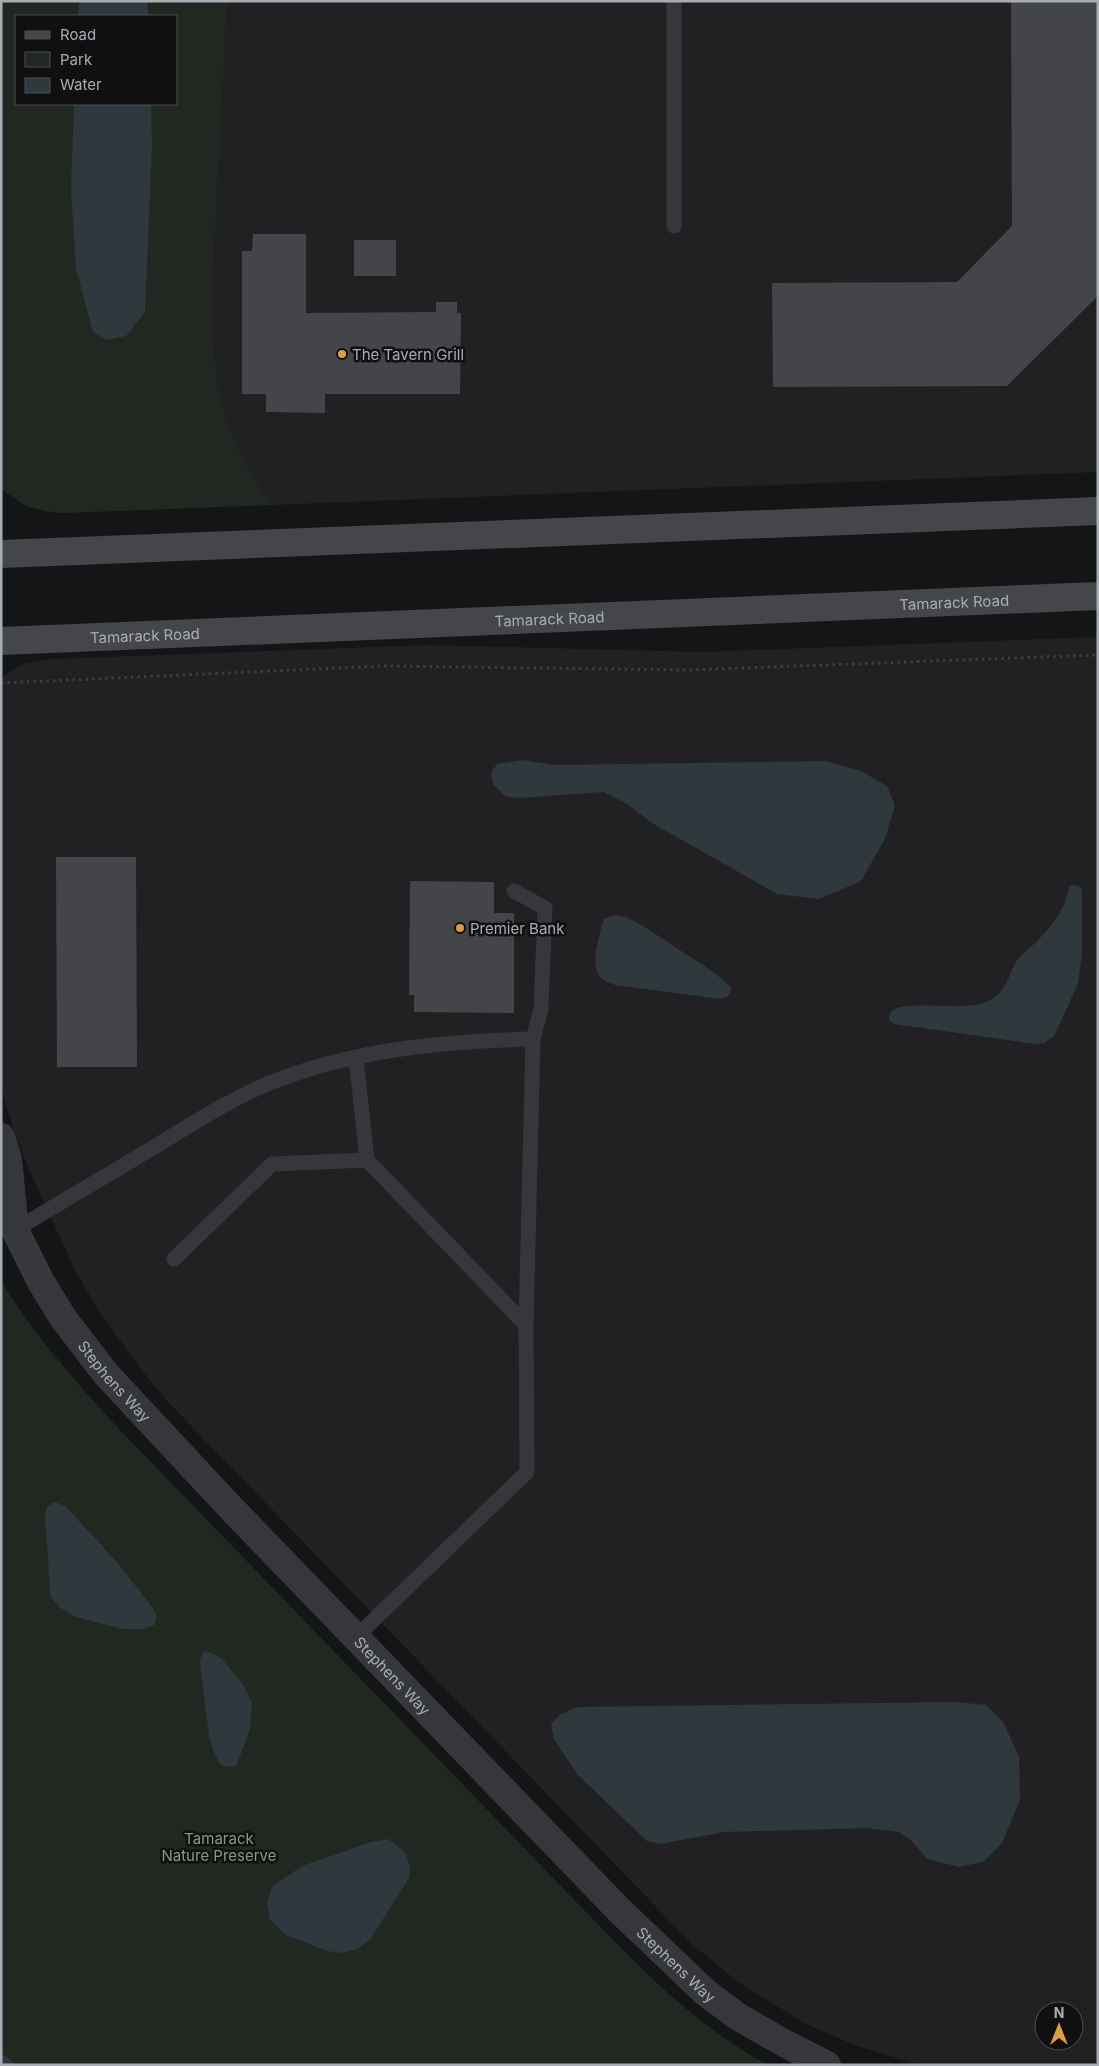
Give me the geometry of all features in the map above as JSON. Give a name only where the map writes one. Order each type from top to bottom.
[{"type":"street","points":[[1,554],[1098,511]]},
{"type":"street","name":"Tamarack Road","points":[[1,641],[1098,596]]},
{"type":"street","name":"Stephens Way","points":[[1,1137],[8,1159],[8,1222],[40,1282],[86,1350],[106,1374],[229,1506],[620,1911],[706,1992],[737,2016],[827,2065]]},
{"type":"lane","points":[[674,1],[674,226]]},
{"type":"lane","points":[[356,1637],[527,1472],[526,1325],[533,1039],[541,1009],[544,908],[514,891]]},
{"type":"lane","points":[[8,1222],[213,1111],[256,1089],[305,1070],[356,1057],[421,1045],[484,1040],[533,1039]]},
{"type":"lane","points":[[356,1057],[367,1160],[526,1325]]},
{"type":"lane","points":[[174,1260],[272,1164],[367,1160]]},
{"type":"path","points":[[1,683],[384,666],[687,670],[1098,655]]},
{"type":"shaded area","points":[[1,1],[1098,1],[1098,472],[69,513],[47,512],[26,506],[1,489]]},
{"type":"shaded area","points":[[1098,637],[1098,2065],[920,2065],[857,2046],[806,2024],[738,1982],[692,1944],[166,1400],[100,1313],[76,1272],[34,1181],[15,1134],[1,1087],[1,680],[9,672],[25,663],[52,659],[427,645],[701,652]]},
{"type":"green space","points":[[1,1],[227,1],[214,252],[213,326],[216,375],[231,432],[241,454],[270,505],[57,513],[26,506],[1,489]]},
{"type":"green space","name":"Tamarack Nature Preserve","points":[[1,1281],[42,1340],[72,1377],[120,1430],[622,1949],[691,2013],[728,2041],[768,2065],[1,2065]]},
{"type":"water","points":[[79,1],[147,1],[149,15],[78,15]]},
{"type":"water","points":[[74,105],[151,105],[152,145],[145,312],[126,336],[106,340],[93,332],[76,269],[71,191]]},
{"type":"water","points":[[522,760],[554,765],[827,761],[861,771],[887,786],[895,805],[885,839],[861,881],[819,899],[777,894],[652,823],[627,804],[604,792],[519,798],[505,796],[493,784],[491,773],[497,764]]},
{"type":"water","points":[[1069,886],[1081,887],[1082,893],[1082,953],[1078,984],[1054,1036],[1044,1043],[1035,1044],[894,1024],[889,1020],[892,1011],[900,1007],[974,1005],[984,1003],[997,996],[1018,959],[1057,918],[1065,903]]},
{"type":"water","points":[[614,915],[626,917],[640,924],[712,971],[731,987],[730,994],[720,999],[615,985],[601,978],[596,966],[598,941],[604,919]]},
{"type":"water","points":[[53,1503],[66,1507],[116,1561],[152,1607],[157,1616],[154,1625],[144,1629],[123,1629],[76,1617],[59,1607],[51,1597],[45,1516],[47,1507]]},
{"type":"water","points":[[204,1652],[213,1653],[223,1660],[244,1686],[252,1703],[250,1729],[237,1764],[232,1767],[220,1764],[214,1753],[209,1735],[200,1664],[200,1659]]},
{"type":"water","points":[[956,1702],[986,1705],[1003,1722],[1019,1756],[1020,1800],[1002,1843],[983,1862],[959,1867],[927,1859],[912,1841],[899,1832],[866,1828],[724,1832],[660,1844],[647,1841],[578,1775],[554,1739],[551,1724],[561,1714],[577,1707]]},
{"type":"water","points":[[388,1839],[404,1851],[410,1866],[409,1878],[371,1938],[358,1949],[341,1953],[327,1951],[286,1935],[270,1920],[267,1904],[272,1887],[302,1866],[371,1842]]},
{"type":"building","points":[[1011,1],[1098,1],[1098,296],[1007,386],[773,387],[772,283],[957,282],[1012,226]]},
{"type":"building","points":[[253,234],[306,234],[306,313],[436,312],[436,302],[457,302],[457,313],[461,313],[460,394],[325,394],[325,413],[266,412],[266,394],[242,394],[242,251],[252,251]]},
{"type":"building","points":[[354,240],[396,240],[396,276],[354,276]]},
{"type":"building","points":[[56,857],[136,857],[137,1067],[57,1067]]},
{"type":"building","points":[[410,881],[494,882],[494,913],[514,913],[514,1013],[414,1012],[414,995],[409,995]]},
{"type":"waterway","points":[[1,2059],[9,2065]]},
{"type":"place","name":"The Tavern Grill","points":[[342,354]]},
{"type":"place","name":"Premier Bank","points":[[460,928]]}]
